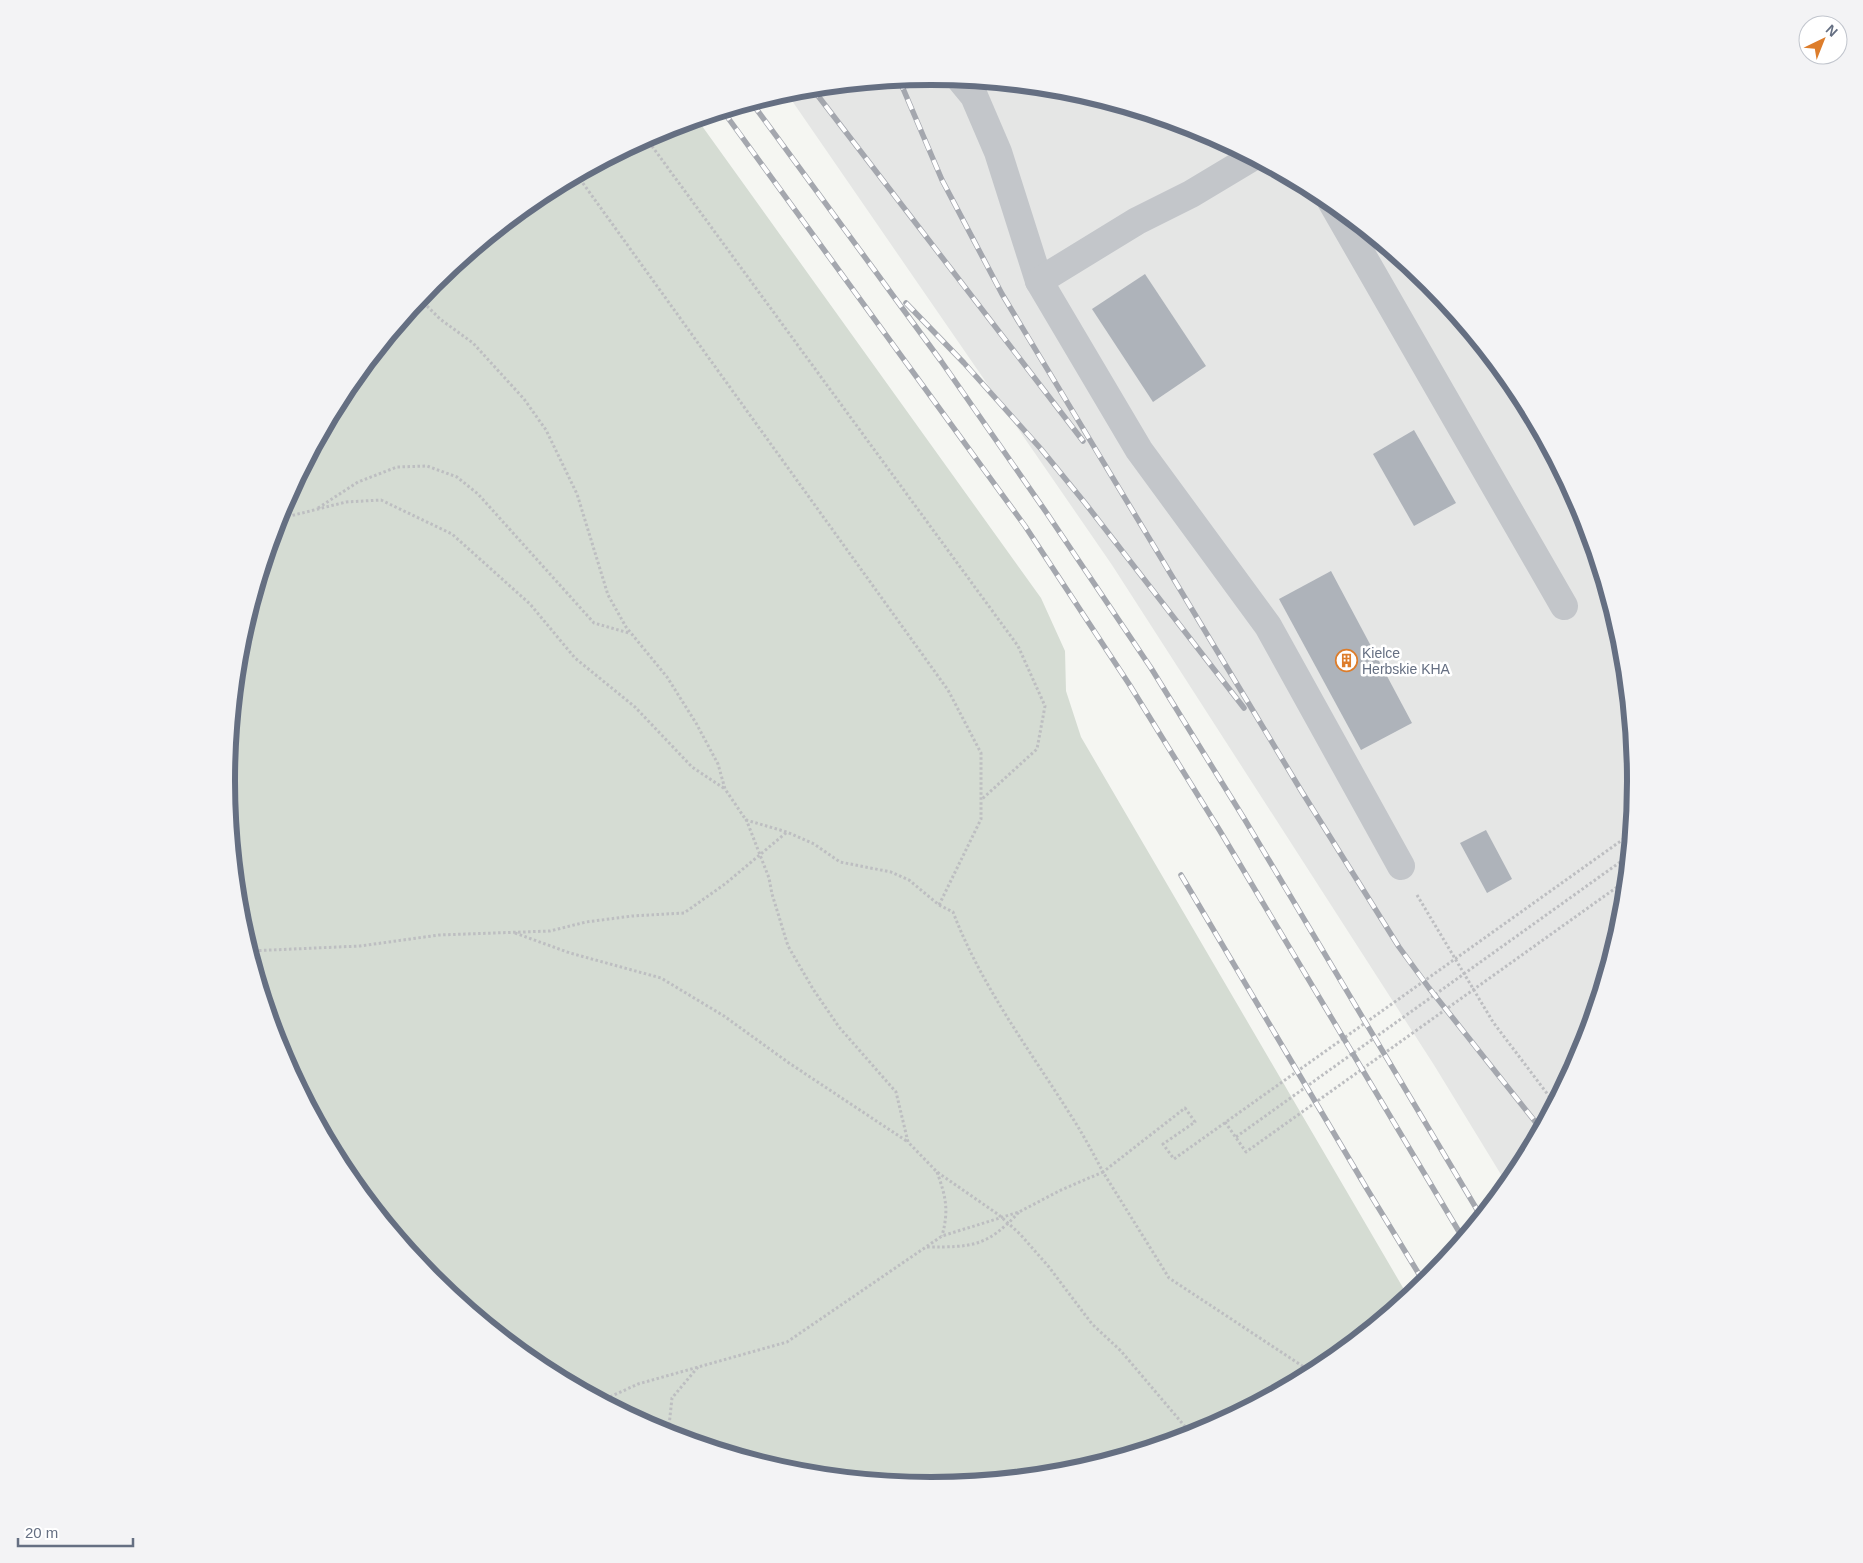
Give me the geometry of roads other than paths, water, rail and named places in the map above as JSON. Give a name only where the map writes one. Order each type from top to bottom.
[{"type":"lane","points":[[966,86],[974,96],[998,152],[1039,281],[1139,450],[1268,626],[1401,866]]},
{"type":"lane","points":[[1039,281],[1137,221],[1191,194],[1246,160]]},
{"type":"lane","points":[[1341,218],[1564,606]]},
{"type":"railway","points":[[902,86],[942,180],[1002,294],[1302,792],[1399,947],[1429,988],[1538,1125]]},
{"type":"railway","points":[[817,95],[1083,441]]},
{"type":"railway","points":[[756,108],[941,361],[1151,668],[1245,820],[1479,1212]]},
{"type":"railway","points":[[727,116],[1025,526],[1129,684],[1220,831],[1461,1234]]},
{"type":"railway","points":[[906,303],[964,363],[1041,449],[1244,708]]},
{"type":"railway","points":[[1181,875],[1421,1277]]},
{"type":"place","name":"Kielce Herbskie KHA","points":[[1346,661]]}]
